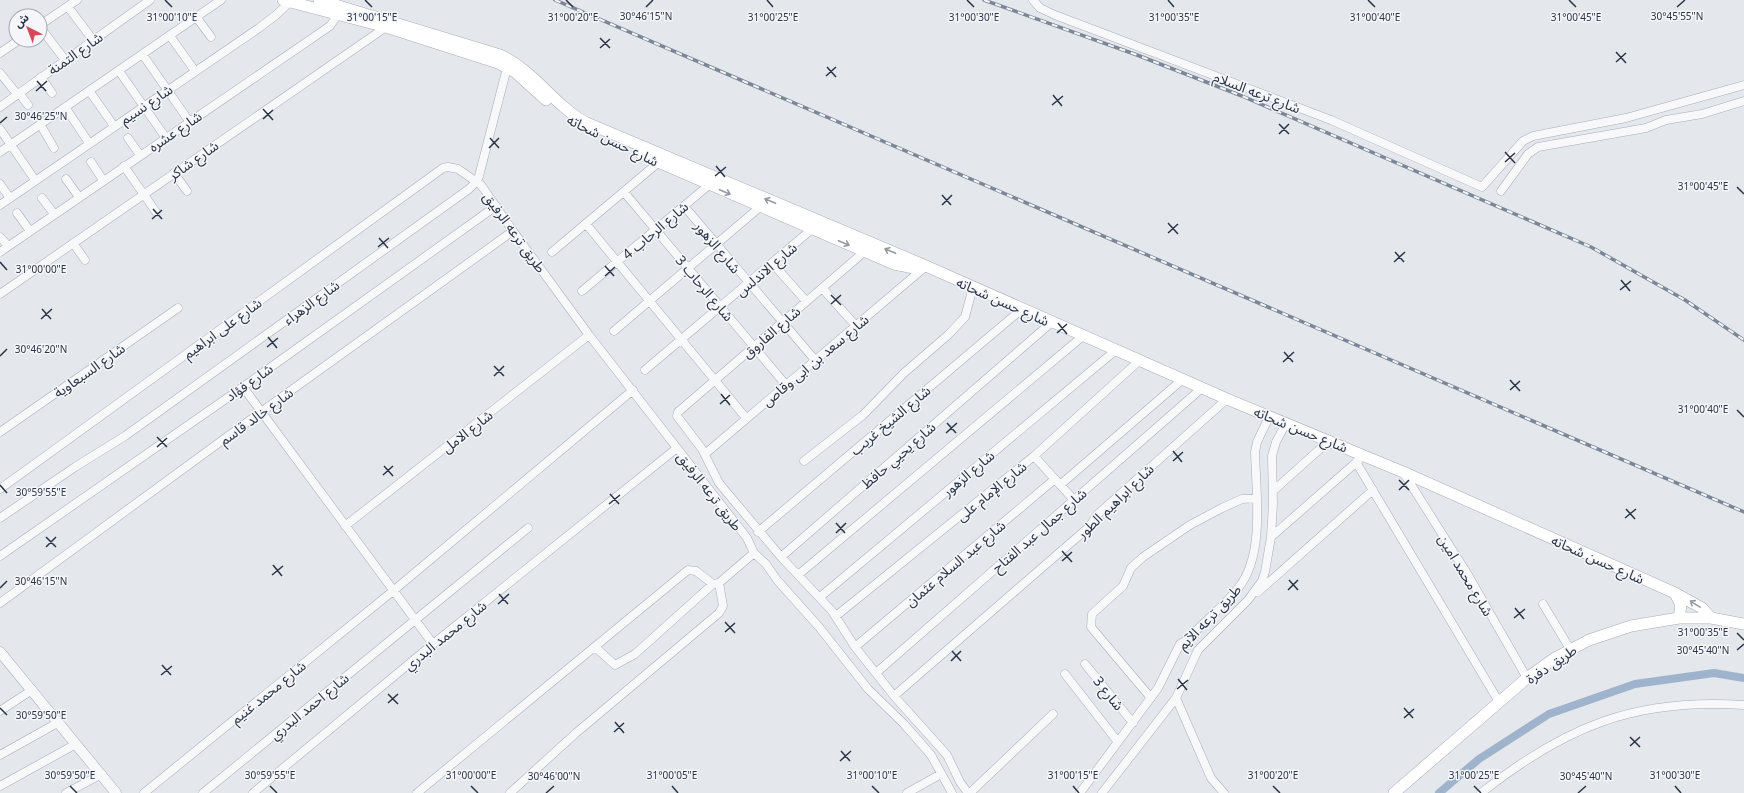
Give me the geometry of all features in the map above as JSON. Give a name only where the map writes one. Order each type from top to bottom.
[{"type":"main road","name":"شارع حسن شحاته","points":[[319,0],[386,27],[429,37]]},
{"type":"main road","name":"شارع حسن شحاته","points":[[286,1],[341,9],[429,37],[509,64],[528,72],[569,111],[588,123],[926,266],[1269,417],[1330,440],[1360,459],[1403,472],[1675,593],[1702,608],[1711,618]]},
{"type":"main road","name":"شارع حسن شحاته","points":[[509,64],[522,78],[571,121],[708,185],[864,252],[902,267],[926,266]]},
{"type":"main road","points":[[1675,593],[1681,605],[1679,618]]},
{"type":"main road","name":"طريق دفرة","points":[[1394,793],[1528,678],[1570,649],[1610,632],[1647,622],[1679,618],[1711,618],[1744,624]]},
{"type":"street","points":[[48,20],[77,0]]},
{"type":"street","name":"شارع التمنة","points":[[0,107],[150,0]]},
{"type":"street","points":[[0,152],[65,107],[90,92],[221,0]]},
{"type":"street","name":"شارع ترعه السلام","points":[[1033,0],[1037,6],[1055,15],[1331,120],[1482,187],[1523,142],[1533,136],[1626,118],[1711,96],[1744,85]]},
{"type":"street","name":"شارع نسيم","points":[[0,205],[276,16],[286,1]]},
{"type":"street","points":[[68,6],[93,40]]},
{"type":"street","name":"شارع عشره","points":[[0,252],[189,121],[330,26],[341,9]]},
{"type":"street","points":[[197,18],[211,37]]},
{"type":"street","name":"شارع شاكر","points":[[0,294],[386,27]]},
{"type":"street","points":[[170,36],[195,72]]},
{"type":"street","points":[[48,37],[65,60]]},
{"type":"street","points":[[143,55],[189,121]]},
{"type":"street","points":[[477,181],[509,64]]},
{"type":"street","points":[[119,71],[166,138]]},
{"type":"street","points":[[0,74],[28,105]]},
{"type":"street","points":[[41,77],[52,93]]},
{"type":"street","points":[[90,92],[114,126]]},
{"type":"street","points":[[1500,191],[1528,154],[1538,147],[1646,128],[1666,120],[1702,114],[1744,101]]},
{"type":"street","points":[[65,107],[89,143]]},
{"type":"street","points":[[40,124],[54,148]]},
{"type":"street","points":[[0,129],[35,180]]},
{"type":"street","points":[[128,138],[140,155]]},
{"type":"street","points":[[91,162],[103,180]]},
{"type":"street","points":[[552,252],[659,162]]},
{"type":"street","points":[[124,166],[156,212]]},
{"type":"street","name":"شارع على ابراهيم","points":[[0,489],[443,168],[448,167],[458,169],[477,181]]},
{"type":"street","points":[[174,173],[187,190]]},
{"type":"street","points":[[66,179],[79,197]]},
{"type":"street","name":"طريق ترعه الرفيق","points":[[477,181],[589,335],[747,538],[754,553],[766,564],[777,580],[819,627],[868,689],[904,724],[931,755],[952,793]]},
{"type":"street","name":"شارع الزهراء","points":[[0,518],[75,467],[125,436],[462,194],[477,181]]},
{"type":"street","points":[[0,184],[10,198]]},
{"type":"street","name":"شارع الرحاب 4","points":[[582,292],[708,185]]},
{"type":"street","name":"شارع الرحاب 3","points":[[624,192],[786,385]]},
{"type":"street","points":[[42,198],[54,214]]},
{"type":"street","name":"شارع فؤاد","points":[[0,556],[243,386],[496,206]]},
{"type":"street","name":"شارع الزهور","points":[[684,206],[815,360]]},
{"type":"street","points":[[614,331],[760,207]]},
{"type":"street","points":[[17,213],[30,231]]},
{"type":"street","points":[[586,224],[746,418]]},
{"type":"street","name":"شارع الاندلس","points":[[645,370],[773,264],[812,229]]},
{"type":"street","name":"شارع خالد قاسم","points":[[0,603],[261,412],[513,232]]},
{"type":"street","points":[[0,237],[8,246]]},
{"type":"street","points":[[73,243],[85,260]]},
{"type":"street","name":"شارع الفاروق","points":[[678,412],[864,252]]},
{"type":"street","points":[[773,264],[806,302]]},
{"type":"street","name":"شارع سعد بن ابى وقاص","points":[[705,454],[926,266]]},
{"type":"street","points":[[804,461],[863,414],[904,373],[965,317],[973,287]]},
{"type":"street","points":[[822,288],[856,326]]},
{"type":"street","name":"شارع السبعاوية","points":[[0,432],[178,308]]},
{"type":"street","name":"شارع الشيخ غريب","points":[[758,532],[1022,309]]},
{"type":"street","name":"شارع يحيي حافظ","points":[[781,557],[1052,322]]},
{"type":"street","name":"شارع الامل","points":[[345,526],[589,335]]},
{"type":"street","points":[[798,575],[1083,336]]},
{"type":"street","name":"شارع الزهور","points":[[820,597],[1116,350]]},
{"type":"street","name":"شارع الإمام على","points":[[836,616],[1034,456],[1140,360]]},
{"type":"street","name":"شارع عبد السلام عثمان","points":[[855,647],[1183,379]]},
{"type":"street","points":[[243,386],[433,644]]},
{"type":"street","name":"شارع جمال عبد الفتاح","points":[[876,673],[1202,388]]},
{"type":"street","name":"شارع محمد غنيم","points":[[144,793],[393,591],[633,390]]},
{"type":"street","name":"شارع ابراهيم الطور","points":[[894,696],[1090,527],[1098,514],[1227,399]]},
{"type":"street","name":"طريق ترعه الرفيق","points":[[678,412],[679,420],[705,454],[716,478],[758,532],[820,597],[836,616],[855,647],[894,696],[945,752],[961,785],[969,793]]},
{"type":"street","name":"طريق ترعه الآيم","points":[[1080,793],[1158,688],[1180,644],[1187,640],[1243,582],[1251,562],[1255,539],[1255,452],[1257,442],[1269,417]]},
{"type":"street","name":"طريق ترعه الآيم","points":[[1102,793],[1176,698],[1198,650],[1257,590],[1265,572],[1271,537],[1273,491],[1272,456],[1276,442],[1286,423]]},
{"type":"street","points":[[1273,491],[1330,440]]},
{"type":"street","name":"شارع محمد البدري","points":[[253,793],[433,644],[677,448]]},
{"type":"street","points":[[1034,456],[1074,500]]},
{"type":"street","points":[[1271,537],[1360,459],[1373,490],[1499,702]]},
{"type":"street","name":"شارع محمد امين","points":[[1403,472],[1468,575],[1528,678]]},
{"type":"street","points":[[1248,600],[1373,490]]},
{"type":"street","points":[[1151,698],[1091,627],[1092,614],[1123,586],[1131,568],[1144,557],[1190,525],[1222,508],[1242,499],[1256,498]]},
{"type":"street","name":"شارع احمد البدري","points":[[202,793],[528,528]]},
{"type":"street","points":[[595,646],[615,665],[635,654],[754,553]]},
{"type":"street","points":[[417,793],[688,570],[696,571],[716,584],[723,606],[719,613],[576,733],[510,793]]},
{"type":"street","points":[[1543,604],[1570,649]]},
{"type":"street","points":[[0,652],[102,774],[116,793]]},
{"type":"street","name":"شارع 3","points":[[1085,664],[1133,723]]},
{"type":"street","points":[[1065,674],[1118,742]]},
{"type":"street","points":[[0,711],[32,690]]},
{"type":"street","points":[[1176,698],[1212,778],[1224,793]]},
{"type":"street","points":[[1481,793],[1530,756],[1561,739],[1608,719],[1638,710],[1684,704],[1744,705]]},
{"type":"street","points":[[969,793],[1053,714]]},
{"type":"street","points":[[0,755],[59,722]]},
{"type":"street","points":[[0,786],[76,744]]},
{"type":"street","points":[[66,793],[102,774]]},
{"type":"street","points":[[906,793],[941,774]]},
{"type":"waterway","points":[[1439,793],[1479,759],[1549,714],[1635,684],[1714,673],[1744,678]]},
{"type":"railway","points":[[555,0],[1744,512]]},
{"type":"railway","points":[[984,0],[1137,55],[1242,96],[1591,247],[1685,300],[1744,340]]}]
